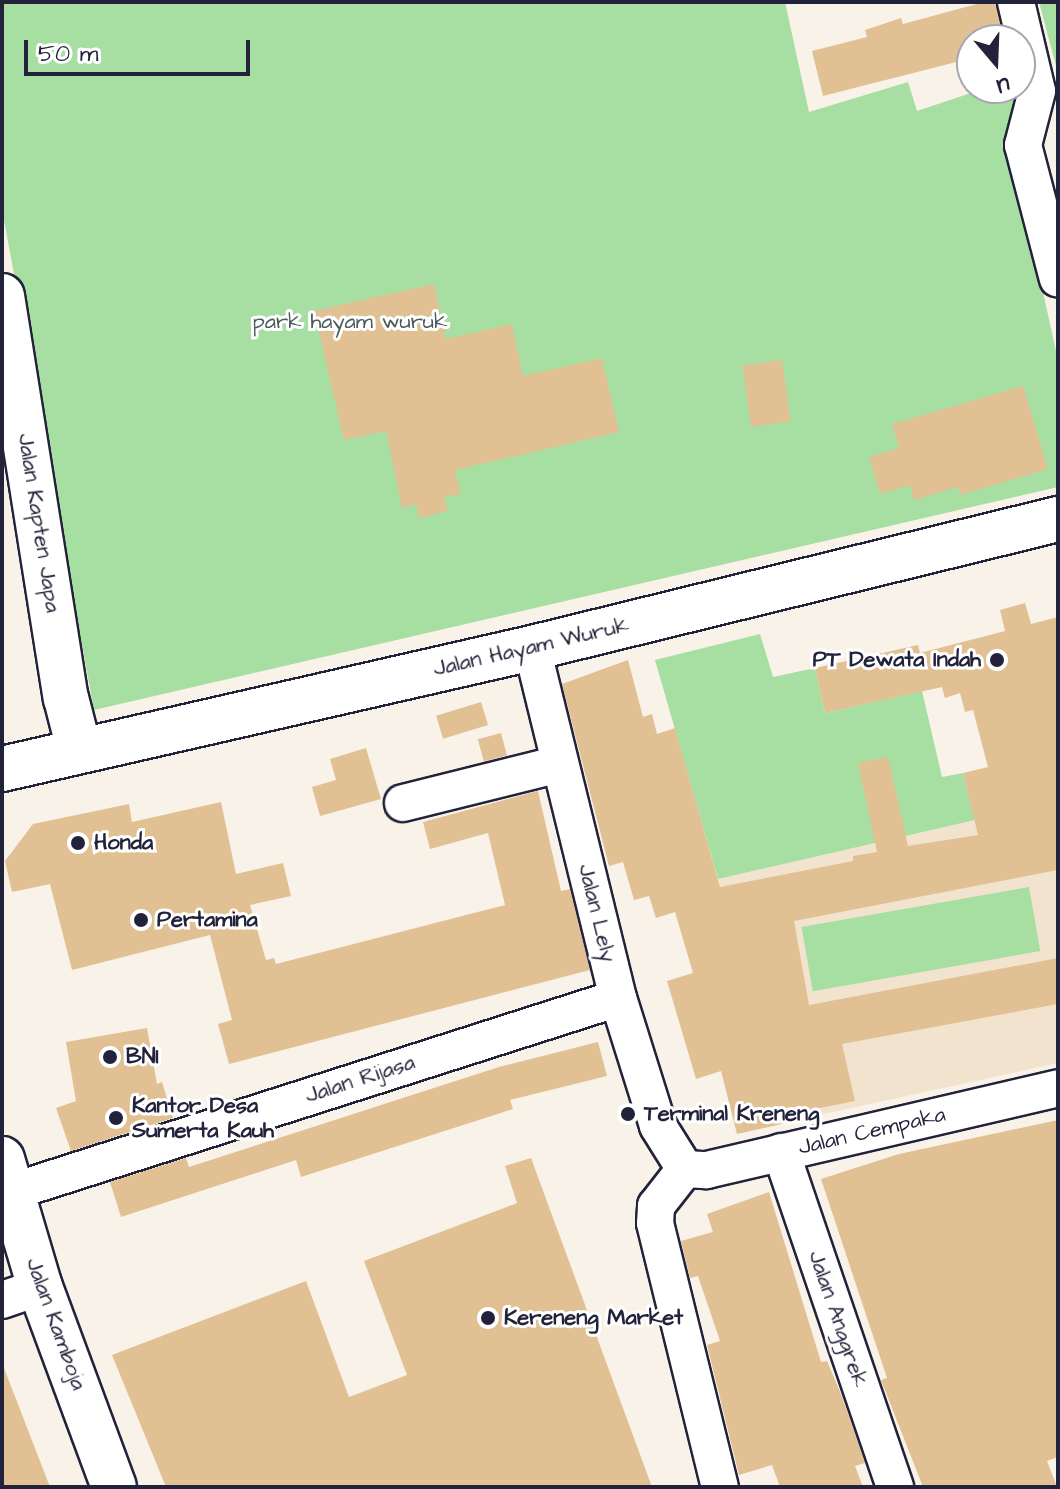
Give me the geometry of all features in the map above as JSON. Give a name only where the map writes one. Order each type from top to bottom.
[{"type":"main road","name":"Jalan Kapten Japa","points":[[2,296],[66,698],[79,749]]},
{"type":"main road","name":"Jalan Hayam Wuruk","points":[[2,769],[532,648],[1058,519]]},
{"type":"main road","name":"Jalan Kamboja","points":[[6,1176],[21,1294],[114,1487]]},
{"type":"street","points":[[1016,2],[1047,88],[1023,145],[1058,279]]},
{"type":"street","name":"Jalan Lely","points":[[532,648],[618,998],[658,1126],[685,1169]]},
{"type":"street","points":[[403,803],[559,764]]},
{"type":"street","name":"Jalan Rijasa","points":[[6,1176],[618,998]]},
{"type":"street","name":"Jalan Cempaka","points":[[685,1169],[707,1170],[1058,1088]]},
{"type":"street","name":"Jalan Anggrek","points":[[781,1152],[895,1487]]},
{"type":"street","points":[[685,1169],[656,1206],[655,1223],[720,1487]]},
{"type":"shaded area","points":[[1058,801],[1058,1063],[755,1129],[769,1056],[718,879]]},
{"type":"green space","name":"park hayam wuruk","points":[[2,2],[785,2],[809,112],[908,82],[917,111],[956,98],[956,104],[1022,104],[1010,143],[1058,360],[1058,487],[94,710],[2,209]]},
{"type":"green space","points":[[1039,2],[1058,2],[1058,66],[1056,66]]},
{"type":"green space","points":[[760,634],[773,677],[815,668],[825,713],[922,691],[942,777],[963,773],[975,820],[718,879],[655,660]]},
{"type":"green space","points":[[1029,887],[1040,951],[813,991],[802,927]]},
{"type":"building","points":[[984,2],[996,2],[1000,24],[956,24],[956,62],[823,96],[812,51],[867,37],[865,30],[901,18],[903,24]]},
{"type":"building","points":[[434,284],[446,339],[512,324],[523,376],[602,358],[619,432],[455,470],[461,494],[444,497],[448,511],[419,518],[416,504],[402,508],[386,431],[344,440],[314,311]]},
{"type":"building","points":[[782,360],[791,421],[751,427],[742,366]]},
{"type":"building","points":[[1023,386],[1048,469],[960,495],[958,487],[914,500],[910,485],[880,494],[869,457],[899,448],[892,424]]},
{"type":"building","points":[[1025,603],[1031,624],[1058,617],[1058,870],[794,921],[809,1005],[1058,958],[1058,1004],[842,1044],[855,1101],[815,1109],[817,1116],[737,1134],[721,1071],[696,1079],[667,981],[693,973],[675,912],[656,918],[649,896],[634,900],[623,862],[609,866],[562,684],[628,660],[643,717],[652,714],[657,734],[675,728],[720,887],[853,861],[853,856],[877,852],[858,763],[888,757],[908,846],[978,835],[963,773],[988,767],[973,710],[965,712],[960,693],[945,698],[942,687],[825,713],[815,668],[918,645],[920,653],[1005,631],[1000,610]]},
{"type":"building","points":[[481,702],[488,725],[443,739],[436,716]]},
{"type":"building","points":[[501,733],[507,755],[484,761],[478,739]]},
{"type":"building","points":[[366,748],[381,799],[320,816],[312,787],[336,780],[330,759]]},
{"type":"building","points":[[538,791],[561,891],[570,889],[590,970],[229,1064],[218,1024],[232,1020],[210,935],[72,970],[50,884],[12,892],[5,861],[33,824],[129,804],[132,822],[221,802],[236,874],[283,863],[291,896],[250,905],[266,960],[274,958],[276,964],[505,905],[488,833],[430,849],[423,822]]},
{"type":"building","points":[[147,1028],[157,1084],[162,1082],[173,1118],[71,1151],[56,1108],[76,1101],[66,1042]]},
{"type":"building","points":[[598,1042],[607,1076],[510,1100],[513,1109],[301,1177],[296,1160],[121,1217],[110,1182],[186,1158],[189,1167],[499,1067]]},
{"type":"building","points":[[1058,1120],[1058,1457],[1047,1461],[1057,1487],[923,1487],[881,1380],[887,1378],[821,1179],[899,1154]]},
{"type":"building","name":"Kereneng Market","points":[[531,1158],[652,1487],[166,1487],[112,1355],[306,1281],[349,1397],[407,1375],[364,1261],[517,1203],[505,1166]]},
{"type":"building","points":[[769,1192],[821,1362],[827,1361],[865,1463],[855,1466],[863,1487],[780,1487],[772,1465],[739,1475],[707,1345],[720,1341],[698,1276],[690,1278],[681,1241],[713,1232],[707,1214]]},
{"type":"building","points":[[4,1368],[50,1487],[2,1487]]},
{"type":"place","name":"PT Dewata Indah","points":[[997,660]]},
{"type":"place","name":"Honda","points":[[78,843]]},
{"type":"place","name":"Pertamina","points":[[141,920]]},
{"type":"place","name":"BNI","points":[[110,1057]]},
{"type":"place","name":"Terminal Kreneng","points":[[628,1114]]},
{"type":"place","name":"Kantor Desa Sumerta Kauh","points":[[116,1118]]},
{"type":"place","name":"Kereneng Market","points":[[488,1318]]}]
